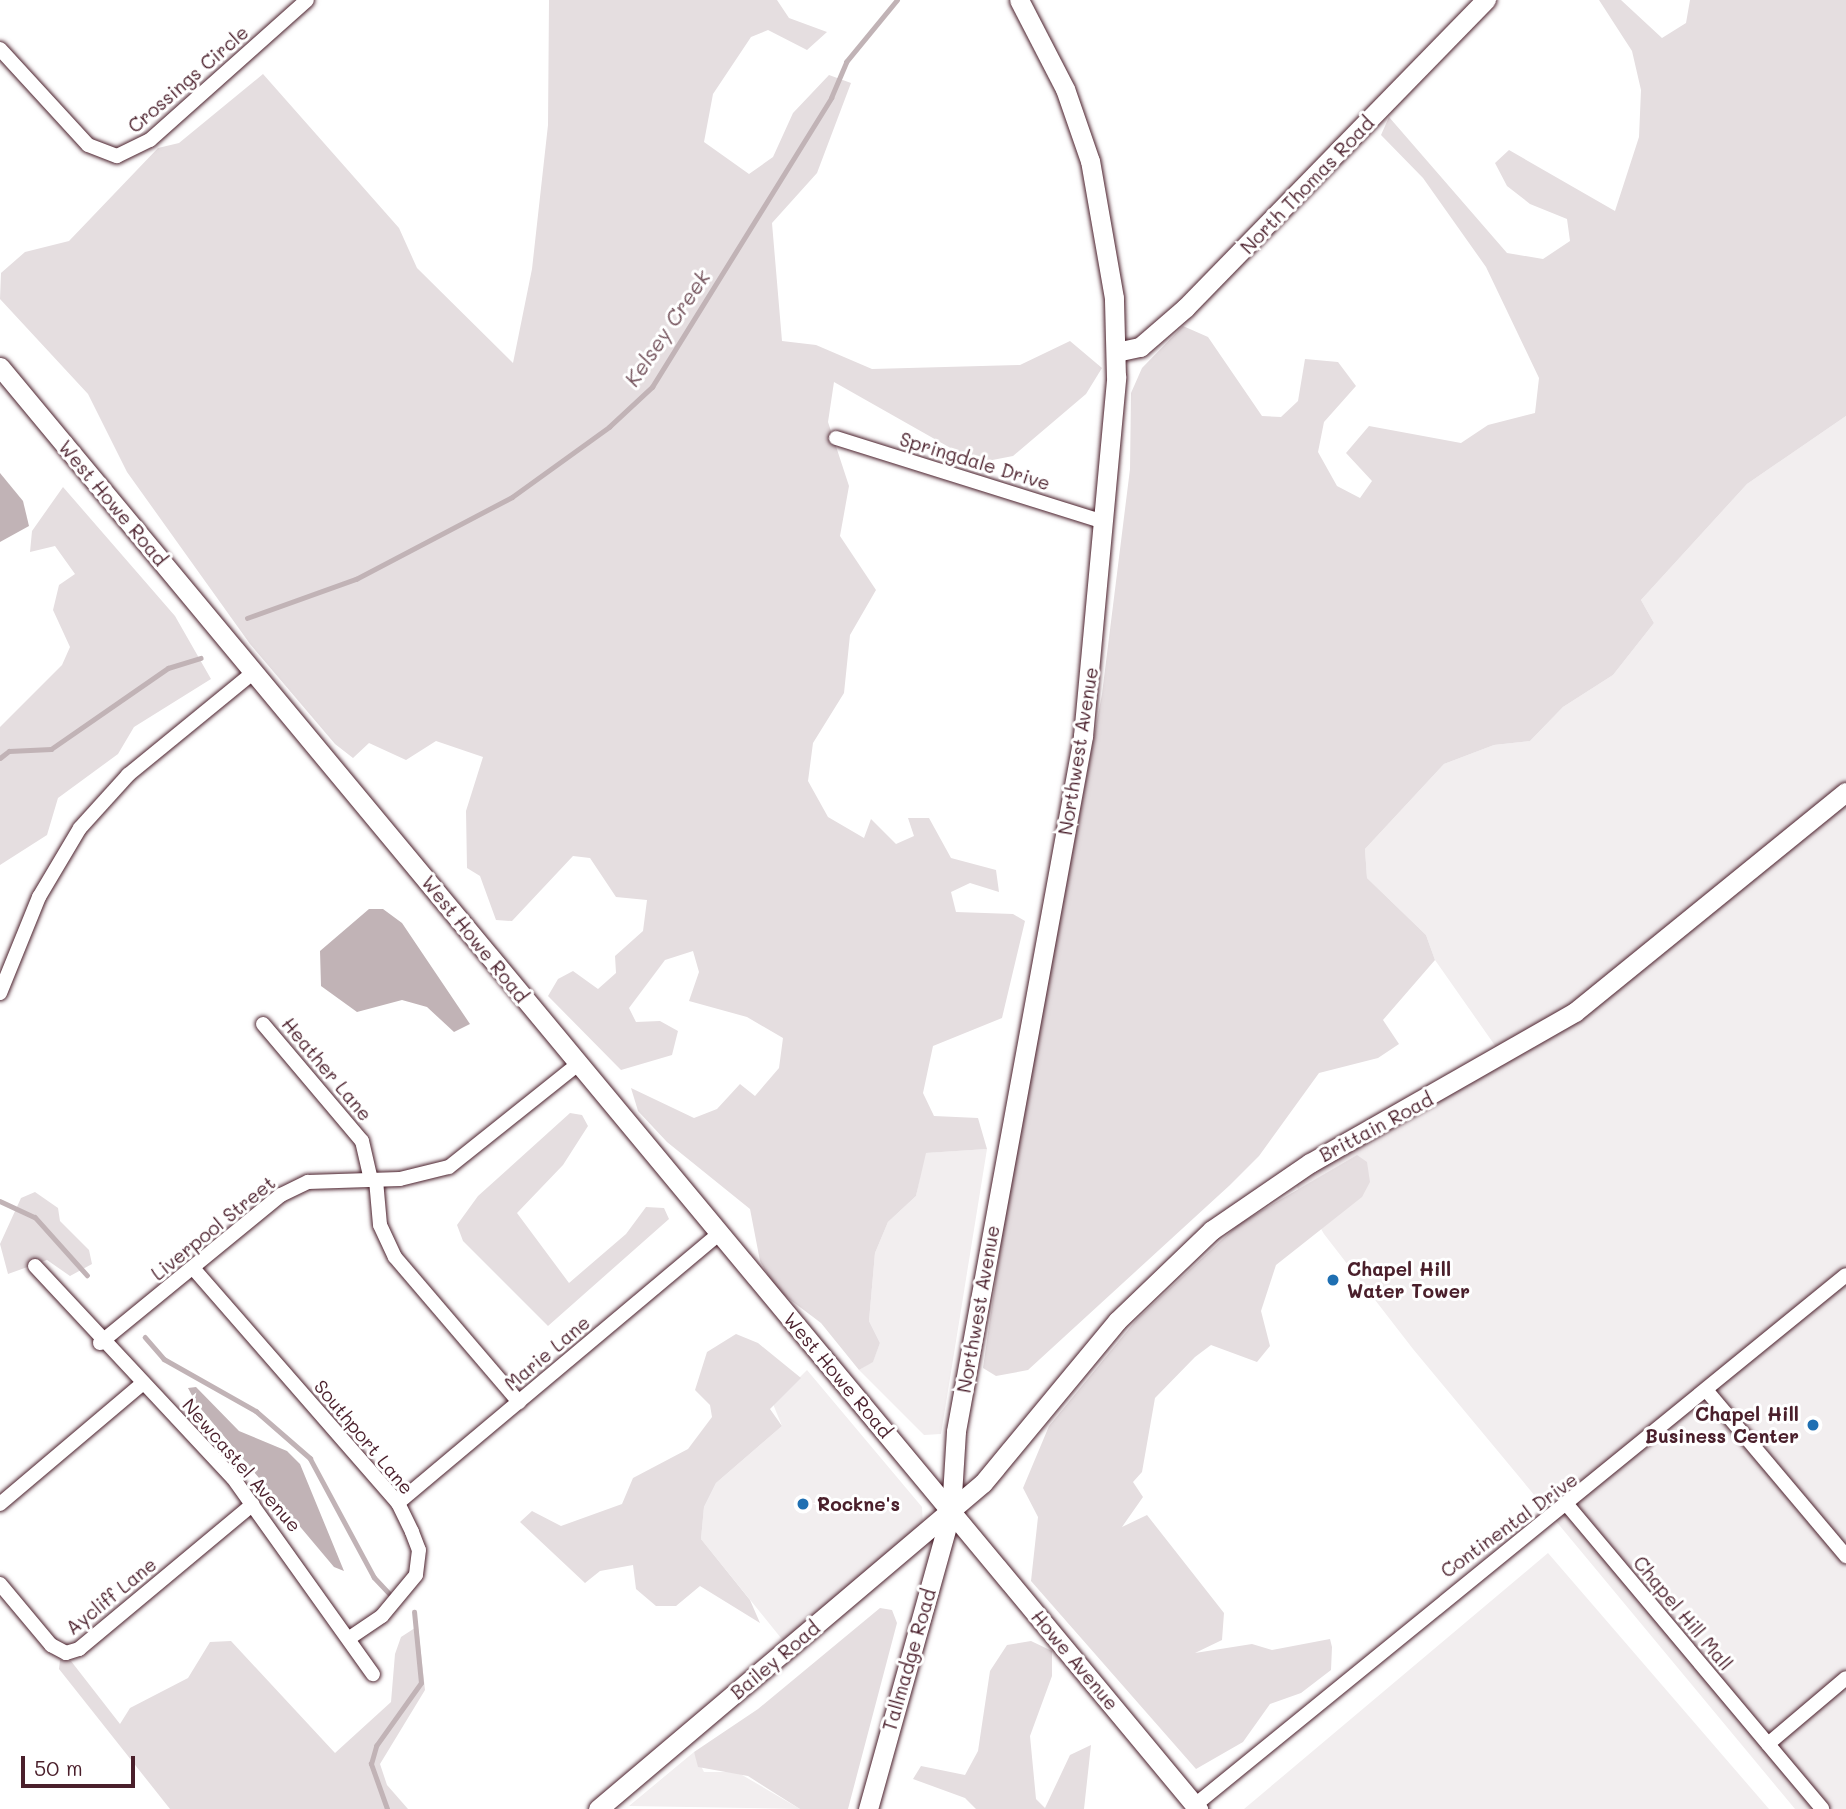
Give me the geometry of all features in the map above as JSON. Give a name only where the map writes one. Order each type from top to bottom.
[{"type":"street","name":"Crossings Circle","points":[[0,49],[88,145],[117,156],[150,140],[307,0]]},
{"type":"street","name":"Northwest Avenue","points":[[951,1511],[956,1431],[1083,736],[1104,522],[1116,352],[1107,239],[1090,161],[1060,77],[1019,0]]},
{"type":"street","name":"North Thomas Road","points":[[1116,352],[1140,346],[1185,309],[1486,0]]},
{"type":"street","name":"West Howe Road","points":[[0,367],[951,1511]]},
{"type":"street","name":"Springdale Drive","points":[[835,438],[1104,522]]},
{"type":"street","points":[[0,993],[3,973],[47,881],[95,809],[163,743],[254,672]]},
{"type":"street","name":"Brittain Road","points":[[951,1511],[1013,1452],[1117,1321],[1212,1230],[1310,1163],[1574,1012],[1846,792]]},
{"type":"street","name":"Heather Lane","points":[[263,1024],[362,1141],[374,1180],[380,1225],[395,1257],[519,1402]]},
{"type":"street","name":"Liverpool Street","points":[[100,1343],[285,1193],[308,1182],[374,1180],[449,1167],[578,1064]]},
{"type":"street","name":"Marie Lane","points":[[398,1503],[720,1233]]},
{"type":"street","name":"Newcastel Avenue","points":[[35,1266],[100,1343],[142,1384],[253,1504],[351,1637],[373,1674]]},
{"type":"street","name":"Southport Lane","points":[[192,1268],[398,1503],[419,1550],[416,1575],[403,1594],[391,1607],[351,1637]]},
{"type":"street","name":"Continental Drive","points":[[1197,1807],[1446,1595],[1569,1507],[1846,1275]]},
{"type":"street","points":[[0,1504],[142,1384]]},
{"type":"street","points":[[1707,1391],[1846,1556]]},
{"type":"street","name":"Aycliff Lane","points":[[0,1584],[51,1645],[66,1653],[79,1649],[253,1504]]},
{"type":"street","name":"Chapel Hill Mall","points":[[1569,1507],[1822,1809]]},
{"type":"street","name":"Howe Avenue","points":[[951,1511],[1197,1807]]},
{"type":"street","name":"Bailey Road","points":[[598,1809],[951,1511]]},
{"type":"street","name":"Tallmadge Road","points":[[868,1809],[951,1511]]},
{"type":"street","points":[[1768,1744],[1846,1678]]},
{"type":"shaded area","points":[[549,0],[777,0],[789,18],[827,32],[807,50],[768,30],[751,37],[713,94],[704,142],[749,174],[773,157],[793,113],[829,75],[851,83],[817,173],[772,223],[782,341],[816,345],[872,369],[1020,365],[1070,341],[1102,368],[1086,394],[1013,456],[977,463],[834,382],[828,422],[849,486],[840,536],[876,590],[850,635],[844,693],[813,743],[808,781],[828,817],[864,838],[871,819],[896,844],[914,836],[908,818],[929,818],[951,858],[996,870],[999,892],[970,883],[951,892],[956,912],[1013,914],[1025,921],[1002,1018],[933,1046],[923,1093],[934,1116],[978,1118],[987,1149],[926,1153],[916,1196],[888,1222],[875,1253],[869,1321],[880,1343],[873,1362],[859,1370],[821,1323],[776,1289],[760,1261],[750,1209],[667,1142],[638,1111],[631,1088],[694,1118],[717,1109],[740,1084],[755,1096],[779,1068],[783,1038],[747,1017],[689,1001],[699,972],[693,951],[665,960],[629,1008],[636,1022],[660,1021],[678,1031],[672,1055],[621,1070],[548,996],[558,979],[573,971],[598,989],[616,973],[615,956],[643,931],[647,900],[616,897],[590,858],[573,856],[512,921],[496,920],[480,876],[467,868],[466,811],[483,757],[436,741],[406,760],[369,743],[353,758],[335,744],[250,644],[127,472],[88,394],[0,299],[1,273],[25,252],[69,241],[158,148],[179,143],[263,74],[399,228],[417,268],[513,363],[532,269],[548,125]]},
{"type":"shaded area","points":[[1599,0],[1621,0],[1662,38],[1686,23],[1690,0],[1846,0],[1846,416],[1747,484],[1641,600],[1654,623],[1613,675],[1563,707],[1530,741],[1494,745],[1444,764],[1365,849],[1367,878],[1426,935],[1435,960],[1383,1020],[1399,1044],[1378,1058],[1319,1073],[1259,1156],[1230,1185],[1028,1370],[996,1376],[983,1368],[1006,1208],[1102,694],[1130,469],[1131,393],[1142,368],[1183,326],[1208,337],[1262,416],[1281,417],[1298,401],[1305,359],[1338,362],[1356,386],[1324,422],[1318,452],[1337,486],[1360,498],[1372,481],[1346,453],[1369,426],[1461,443],[1488,425],[1535,413],[1539,378],[1486,267],[1423,178],[1381,135],[1389,117],[1507,253],[1543,259],[1570,241],[1567,219],[1530,204],[1507,186],[1495,163],[1509,150],[1615,211],[1639,137],[1641,90],[1632,51]]},
{"type":"shaded area","points":[[1846,416],[1846,1809],[1795,1809],[1413,1349],[1324,1234],[1290,1175],[1503,1057],[1435,960],[1426,935],[1367,878],[1365,849],[1444,764],[1494,745],[1530,741],[1563,707],[1613,675],[1654,623],[1641,600],[1747,484]]},
{"type":"shaded area","points":[[0,473],[23,501],[29,526],[0,542]]},
{"type":"shaded area","points":[[63,487],[175,616],[211,679],[134,727],[118,754],[58,798],[47,835],[0,865],[0,727],[62,665],[70,647],[53,610],[59,585],[75,574],[55,546],[30,552],[32,531]]},
{"type":"shaded area","points":[[369,909],[383,909],[402,923],[470,1024],[454,1032],[427,1007],[402,1000],[357,1012],[321,986],[320,951]]},
{"type":"shaded area","points":[[570,1113],[582,1115],[588,1126],[563,1165],[517,1213],[569,1283],[626,1234],[646,1207],[664,1208],[669,1219],[548,1326],[463,1241],[457,1225],[478,1196]]},
{"type":"shaded area","points":[[987,1149],[941,1434],[924,1435],[859,1370],[873,1361],[880,1343],[869,1321],[875,1253],[888,1222],[916,1196],[925,1153]]},
{"type":"shaded area","points":[[1357,1155],[1367,1162],[1370,1182],[1362,1197],[1276,1265],[1261,1311],[1270,1346],[1257,1362],[1211,1345],[1195,1357],[1155,1398],[1142,1472],[1133,1482],[1143,1497],[1122,1527],[1147,1515],[1224,1613],[1222,1640],[1195,1653],[1252,1644],[1272,1650],[1330,1639],[1332,1647],[1331,1670],[1301,1693],[1270,1704],[1243,1742],[1196,1769],[1031,1581],[1038,1517],[1023,1488],[1049,1426],[1137,1319],[1239,1224]]},
{"type":"shaded area","points":[[35,1192],[58,1208],[60,1221],[89,1250],[92,1264],[70,1276],[47,1260],[8,1274],[0,1244],[21,1198]]},
{"type":"shaded area","points":[[736,1334],[758,1343],[801,1378],[770,1409],[782,1426],[716,1483],[704,1507],[701,1539],[750,1600],[760,1623],[700,1586],[676,1606],[656,1606],[636,1589],[633,1565],[600,1571],[585,1583],[520,1522],[532,1511],[561,1526],[622,1504],[633,1478],[688,1449],[712,1417],[710,1405],[695,1390],[707,1352]]},
{"type":"shaded area","points":[[807,1370],[922,1507],[923,1526],[785,1643],[701,1539],[704,1507],[716,1483],[782,1426],[773,1404]]},
{"type":"shaded area","points":[[196,1387],[239,1431],[287,1451],[300,1464],[344,1571],[334,1567],[196,1403],[188,1388]]},
{"type":"shaded area","points":[[1548,1553],[1769,1809],[1244,1809]]},
{"type":"shaded area","points":[[880,1608],[892,1610],[897,1623],[848,1809],[800,1809],[748,1776],[698,1767],[694,1752],[758,1709]]},
{"type":"shaded area","points":[[418,1626],[425,1690],[380,1764],[387,1785],[408,1809],[170,1809],[59,1669],[60,1660],[71,1661],[120,1724],[130,1708],[188,1678],[210,1642],[231,1641],[335,1753],[391,1702],[395,1654],[401,1637]]},
{"type":"shaded area","points":[[1031,1641],[1052,1651],[1052,1676],[1030,1736],[1036,1799],[1045,1808],[1070,1755],[1091,1745],[1084,1809],[976,1809],[965,1798],[913,1779],[921,1766],[965,1775],[978,1751],[990,1671],[1007,1645]]},
{"type":"shaded area","points":[[694,1752],[704,1772],[737,1772],[800,1809],[629,1806]]},
{"type":"waterway","name":"Kelsey Creek","points":[[247,618],[356,579],[512,497],[609,427],[652,387],[831,98],[846,62],[897,0]]},
{"type":"waterway","name":"Kelsey Creek","points":[[0,758],[9,751],[51,749],[168,668],[201,658]]},
{"type":"waterway","points":[[0,1201],[35,1217],[87,1275]]},
{"type":"waterway","points":[[145,1337],[164,1359],[256,1411],[310,1458],[374,1577],[389,1593]]},
{"type":"waterway","points":[[387,1809],[371,1764],[376,1746],[421,1683],[414,1612]]},
{"type":"place","name":"Chapel Hill Water Tower","points":[[1333,1280]]},
{"type":"place","name":"Chapel Hill Business Center","points":[[1813,1425]]},
{"type":"place","name":"Rockne's","points":[[803,1504]]}]
